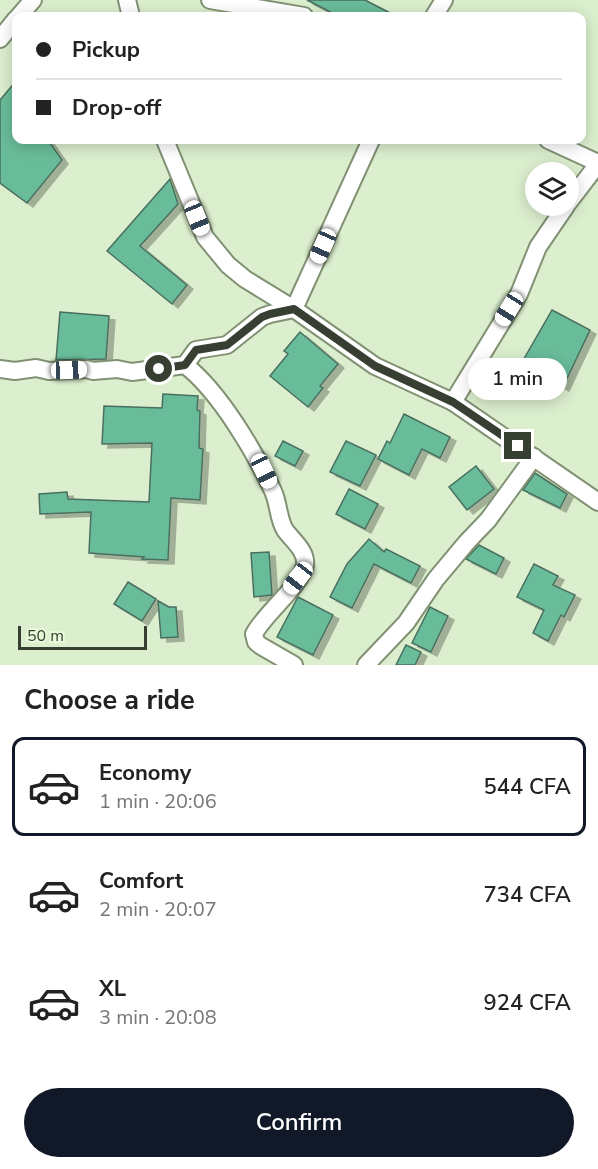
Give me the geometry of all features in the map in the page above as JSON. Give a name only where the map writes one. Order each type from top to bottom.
[{"type":"street","points":[[23,12],[33,0]]},
{"type":"street","points":[[210,0],[280,12]]},
{"type":"street","points":[[0,39],[12,25]]},
{"type":"street","points":[[167,144],[205,237],[228,265],[245,279],[294,309],[375,366],[453,402],[598,502]]},
{"type":"street","points":[[294,309],[368,144]]},
{"type":"street","points":[[557,144],[598,163],[579,188]]},
{"type":"street","points":[[453,402],[519,294],[538,247],[559,216]]},
{"type":"street","points":[[185,365],[196,350],[227,345],[262,317],[294,309]]},
{"type":"street","points":[[0,369],[36,368],[49,371],[117,369],[132,372],[185,365],[201,377],[264,471],[277,499],[279,515],[285,530],[305,558],[305,566],[298,578],[254,634],[256,642],[261,646],[294,665]]},
{"type":"street","points":[[366,665],[406,623],[436,579],[488,520],[534,458]]},
{"type":"building","points":[[307,0],[365,0],[388,12],[330,12]]},
{"type":"building","points":[[12,86],[12,144],[51,144],[62,160],[27,203],[0,183],[0,100]]},
{"type":"building","points":[[170,179],[178,204],[140,246],[187,285],[172,304],[107,251]]},
{"type":"building","points":[[552,310],[590,330],[563,387],[521,364]]},
{"type":"building","points":[[60,312],[109,316],[106,359],[56,360]]},
{"type":"building","points":[[300,332],[338,364],[320,386],[323,388],[308,407],[270,376],[288,354],[284,351]]},
{"type":"building","points":[[163,394],[198,396],[199,448],[203,449],[200,500],[171,498],[168,560],[89,553],[91,512],[40,514],[39,494],[67,492],[68,499],[149,502],[152,443],[102,444],[104,406],[162,408]]},
{"type":"building","points":[[404,414],[450,437],[440,458],[422,449],[409,475],[378,459],[387,441],[390,443]]},
{"type":"building","points":[[283,441],[303,451],[295,466],[275,456]]},
{"type":"building","points":[[346,441],[376,455],[360,486],[330,472]]},
{"type":"building","points":[[476,466],[494,489],[467,510],[449,487]]},
{"type":"building","points":[[535,473],[567,494],[560,508],[523,490]]},
{"type":"building","points":[[349,489],[378,504],[365,529],[336,514]]},
{"type":"building","points":[[369,539],[384,552],[386,549],[420,566],[411,583],[374,564],[352,608],[330,597],[347,564]]},
{"type":"building","points":[[479,545],[504,558],[496,574],[466,559]]},
{"type":"building","points":[[269,552],[272,595],[254,597],[251,553]]},
{"type":"building","points":[[534,564],[558,576],[553,585],[575,595],[564,617],[561,615],[548,641],[533,633],[544,610],[517,597]]},
{"type":"building","points":[[128,582],[156,599],[142,621],[114,604]]},
{"type":"building","points":[[298,597],[333,615],[313,655],[277,637]]},
{"type":"building","points":[[158,601],[169,607],[176,607],[178,637],[161,638]]},
{"type":"building","points":[[430,607],[448,616],[431,652],[412,643]]},
{"type":"building","points":[[406,645],[421,652],[415,665],[396,665]]},
{"type":"route","points":[[159,369],[185,365],[196,350],[227,345],[262,317],[294,309],[375,366],[453,402],[518,446]]}]
